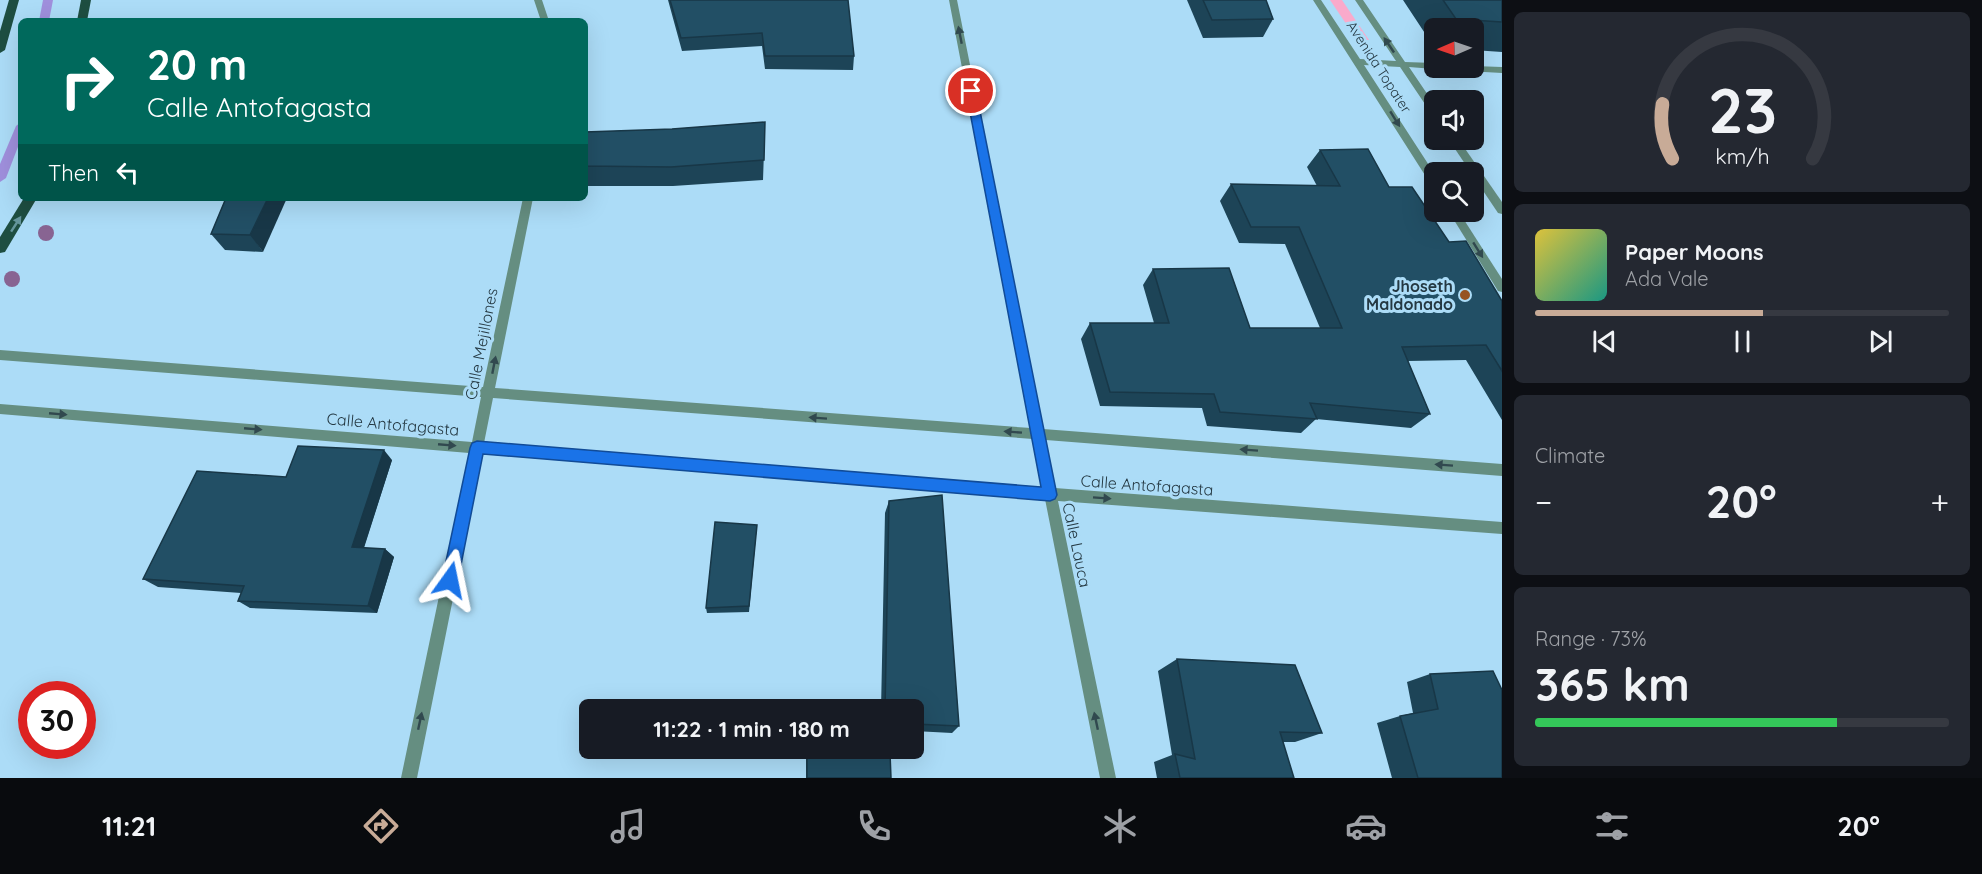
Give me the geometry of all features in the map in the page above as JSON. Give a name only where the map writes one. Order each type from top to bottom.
[{"type":"main road","points":[[0,50],[14,0]]},
{"type":"main road","points":[[83,18],[86,0]]},
{"type":"main road","points":[[0,248],[29,201]]},
{"type":"street","points":[[538,0],[544,18]]},
{"type":"street","name":"Calle Lauca","points":[[953,0],[1108,778]]},
{"type":"street","name":"Avenida Topater","points":[[1317,0],[1424,165]]},
{"type":"street","name":"Avenida Topater","points":[[1359,0],[1424,96]]},
{"type":"street","points":[[1359,62],[1424,65]]},
{"type":"street","points":[[1484,69],[1502,70]]},
{"type":"street","points":[[1461,150],[1502,210]]},
{"type":"street","name":"Calle Mejillones","points":[[409,778],[527,201]]},
{"type":"street","points":[[1460,222],[1502,288]]},
{"type":"street","points":[[0,355],[1502,470]]},
{"type":"street","name":"Calle Antofagasta","points":[[0,409],[1050,495],[1502,528]]},
{"type":"shaded area","points":[[1330,0],[1342,0],[1369,40],[1357,40]]},
{"type":"building","points":[[670,0],[848,0],[854,56],[765,56],[762,33],[681,38]]},
{"type":"building","points":[[1203,0],[1266,0],[1273,19],[1212,20]]},
{"type":"building","points":[[1443,0],[1502,0],[1502,22],[1484,21],[1484,18],[1455,18]]},
{"type":"building","points":[[765,122],[764,160],[671,167],[588,166],[588,132]]},
{"type":"building","points":[[1368,149],[1389,187],[1412,187],[1424,205],[1424,222],[1436,222],[1449,242],[1466,241],[1502,301],[1502,371],[1486,345],[1402,347],[1430,414],[1310,403],[1317,419],[1220,412],[1214,394],[1110,392],[1090,323],[1169,323],[1153,269],[1229,268],[1250,328],[1342,328],[1299,227],[1251,227],[1231,184],[1340,186],[1320,150]]},
{"type":"building","points":[[225,201],[267,201],[250,235],[211,234]]},
{"type":"building","points":[[298,446],[384,450],[352,547],[385,549],[368,606],[238,601],[244,586],[143,579],[197,471],[286,477]]},
{"type":"building","points":[[942,495],[959,726],[924,724],[924,699],[885,699],[889,501]]},
{"type":"building","points":[[715,522],[757,525],[749,606],[706,608]]},
{"type":"building","points":[[1177,659],[1295,665],[1322,733],[1280,732],[1294,778],[1180,778],[1175,754],[1195,759]]},
{"type":"building","points":[[1493,671],[1502,690],[1502,778],[1418,778],[1400,716],[1438,709],[1430,674]]},
{"type":"building","points":[[807,759],[890,759],[891,778],[807,778]]},
{"type":"waterway","points":[[45,18],[48,0]]},
{"type":"waterway","points":[[0,178],[18,133]]},
{"type":"place","name":"Jhoseth Maldonado","points":[[1465,295]]},
{"type":"route","points":[[450,580],[477,448],[1050,495],[971,91]]}]
